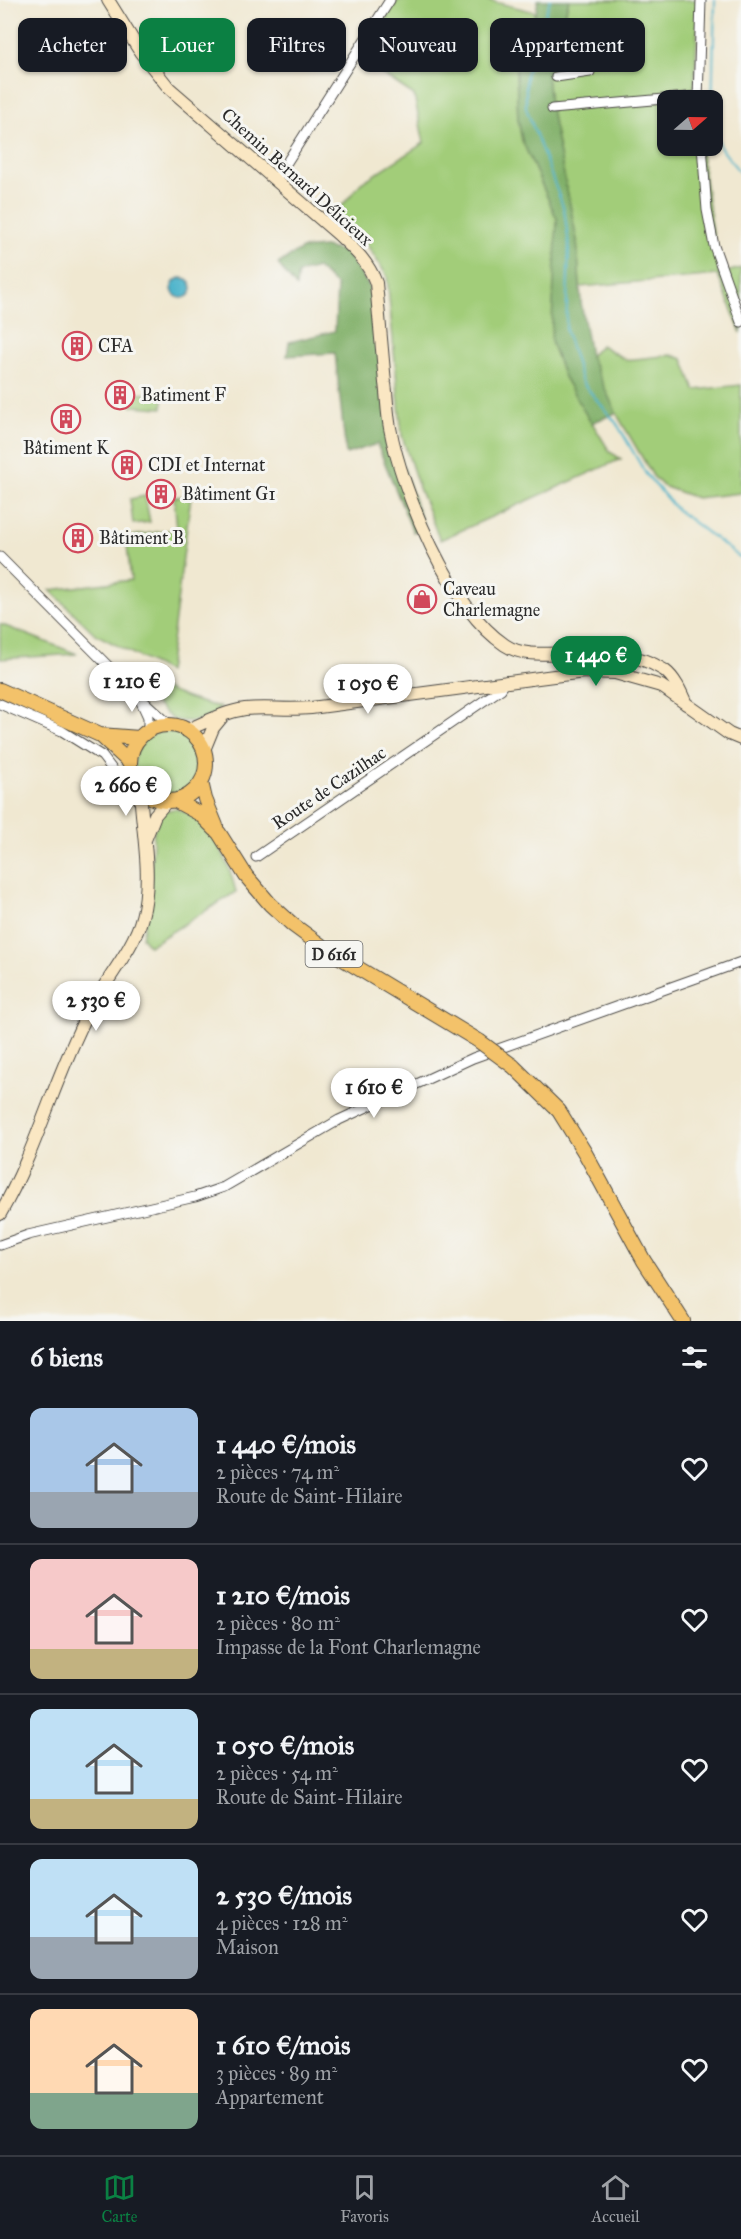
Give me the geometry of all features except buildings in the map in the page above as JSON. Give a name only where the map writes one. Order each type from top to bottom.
[{"type":"main road","points":[[0,690],[100,735],[130,763]]},
{"type":"main road","points":[[170,724],[187,730],[197,738],[204,750],[207,765],[201,782],[192,793],[172,801],[154,799],[137,785],[130,763],[133,747],[143,734],[159,725],[170,724]]},
{"type":"main road","points":[[100,735],[143,734]]},
{"type":"main road","name":"D 6161","points":[[201,782],[205,799],[219,833],[246,876],[270,904],[293,925],[323,947],[479,1041],[513,1066],[559,1111],[585,1153],[644,1261],[683,1321]]},
{"type":"main road","name":"D 6161","points":[[172,801],[195,810],[219,833]]},
{"type":"street","name":"Chemin Bernard Délicieux","points":[[108,0],[141,53],[169,88],[339,235],[359,254],[371,271],[376,283],[390,428],[400,465],[436,557],[477,620],[506,646],[523,652],[542,654],[587,651],[642,660],[665,670],[678,686],[686,704]]},
{"type":"street","points":[[275,181],[390,0]]},
{"type":"street","points":[[698,90],[701,0]]},
{"type":"street","points":[[556,77],[590,72]]},
{"type":"street","points":[[552,109],[657,101]]},
{"type":"street","points":[[703,156],[706,210],[714,246],[741,322]]},
{"type":"street","points":[[0,557],[135,693],[170,724]]},
{"type":"street","points":[[187,730],[225,714],[246,709],[310,708],[584,672],[615,673],[661,686],[729,734],[741,739]]},
{"type":"street","name":"Route de Cazilhac","points":[[256,857],[501,689],[506,681]]},
{"type":"street","points":[[135,693],[146,709],[148,717],[143,734]]},
{"type":"street","points":[[0,704],[63,731],[102,756],[118,777],[137,785],[146,882],[142,917],[136,933],[88,1012],[31,1152],[0,1214]]},
{"type":"street","points":[[204,750],[213,728],[225,714]]},
{"type":"street","points":[[144,841],[155,815],[172,801]]},
{"type":"street","points":[[0,1245],[28,1235],[195,1197],[224,1187],[339,1120],[473,1058],[741,962]]},
{"type":"green space","points":[[398,0],[486,0],[536,12],[534,18],[490,18],[490,72],[516,72],[518,119],[522,140],[557,219],[556,252],[564,377],[610,452],[621,459],[440,540],[419,488],[402,436],[387,276],[358,231],[335,214],[361,183],[424,143],[414,95],[379,72],[478,72],[478,18],[386,18]]},
{"type":"green space","points":[[538,0],[569,0],[564,18],[534,18]]},
{"type":"green space","points":[[569,0],[699,0],[694,90],[657,90],[657,156],[701,156],[719,274],[741,268],[741,333],[718,275],[580,287],[577,240],[550,106],[547,75],[548,72],[645,72],[645,18],[564,18]]},
{"type":"green space","points":[[516,72],[548,72],[550,105],[577,240],[581,302],[590,356],[616,413],[591,423],[564,377],[551,342],[557,219],[522,140],[518,119]]},
{"type":"green space","points":[[324,247],[346,252],[369,286],[383,358],[390,428],[424,528],[413,532],[377,444],[346,454],[335,353],[287,356],[289,342],[335,331],[337,286],[317,268],[298,273],[296,287],[278,264],[302,249]]},
{"type":"green space","points":[[601,345],[626,360],[672,355],[683,359],[695,390],[741,385],[741,493],[696,498],[663,486],[653,476],[616,413],[590,356]]},
{"type":"green space","points":[[134,393],[164,395],[162,408],[132,406]]},
{"type":"green space","points":[[145,496],[150,522],[133,524],[130,499]]},
{"type":"green space","points":[[191,496],[168,672],[95,634],[50,590],[131,580],[126,537],[177,529],[174,497]]},
{"type":"green space","points":[[0,624],[77,654],[0,659]]},
{"type":"green space","points":[[122,668],[182,696],[221,707],[212,715],[199,720],[172,719],[120,671]]},
{"type":"green space","points":[[167,731],[180,734],[190,741],[197,751],[200,764],[197,777],[190,787],[180,794],[167,797],[154,794],[144,787],[137,777],[134,764],[137,751],[144,741],[154,734]]},
{"type":"green space","points":[[176,809],[189,814],[209,830],[223,854],[236,892],[149,946],[142,937],[148,909],[154,830],[160,816],[167,810]]},
{"type":"water","points":[[182,278],[189,281],[192,288],[189,295],[182,298],[175,295],[172,288],[175,281]]},
{"type":"waterway","points":[[550,0],[526,75],[526,108],[564,209],[569,245],[566,331],[582,382],[617,424],[646,474],[676,509],[741,558]]},
{"type":"waterway","points":[[712,90],[715,0]]},
{"type":"waterway","points":[[723,151],[741,174]]},
{"type":"place","name":"CFA","points":[[77,346]]},
{"type":"place","name":"Batiment F","points":[[120,395]]},
{"type":"place","name":"Bâtiment K","points":[[66,419]]},
{"type":"place","name":"CDI et Internat","points":[[127,465]]},
{"type":"place","name":"Bâtiment G1","points":[[161,494]]},
{"type":"place","name":"Bâtiment B","points":[[78,538]]},
{"type":"place","name":"Caveau Charlemagne","points":[[422,599]]}]
